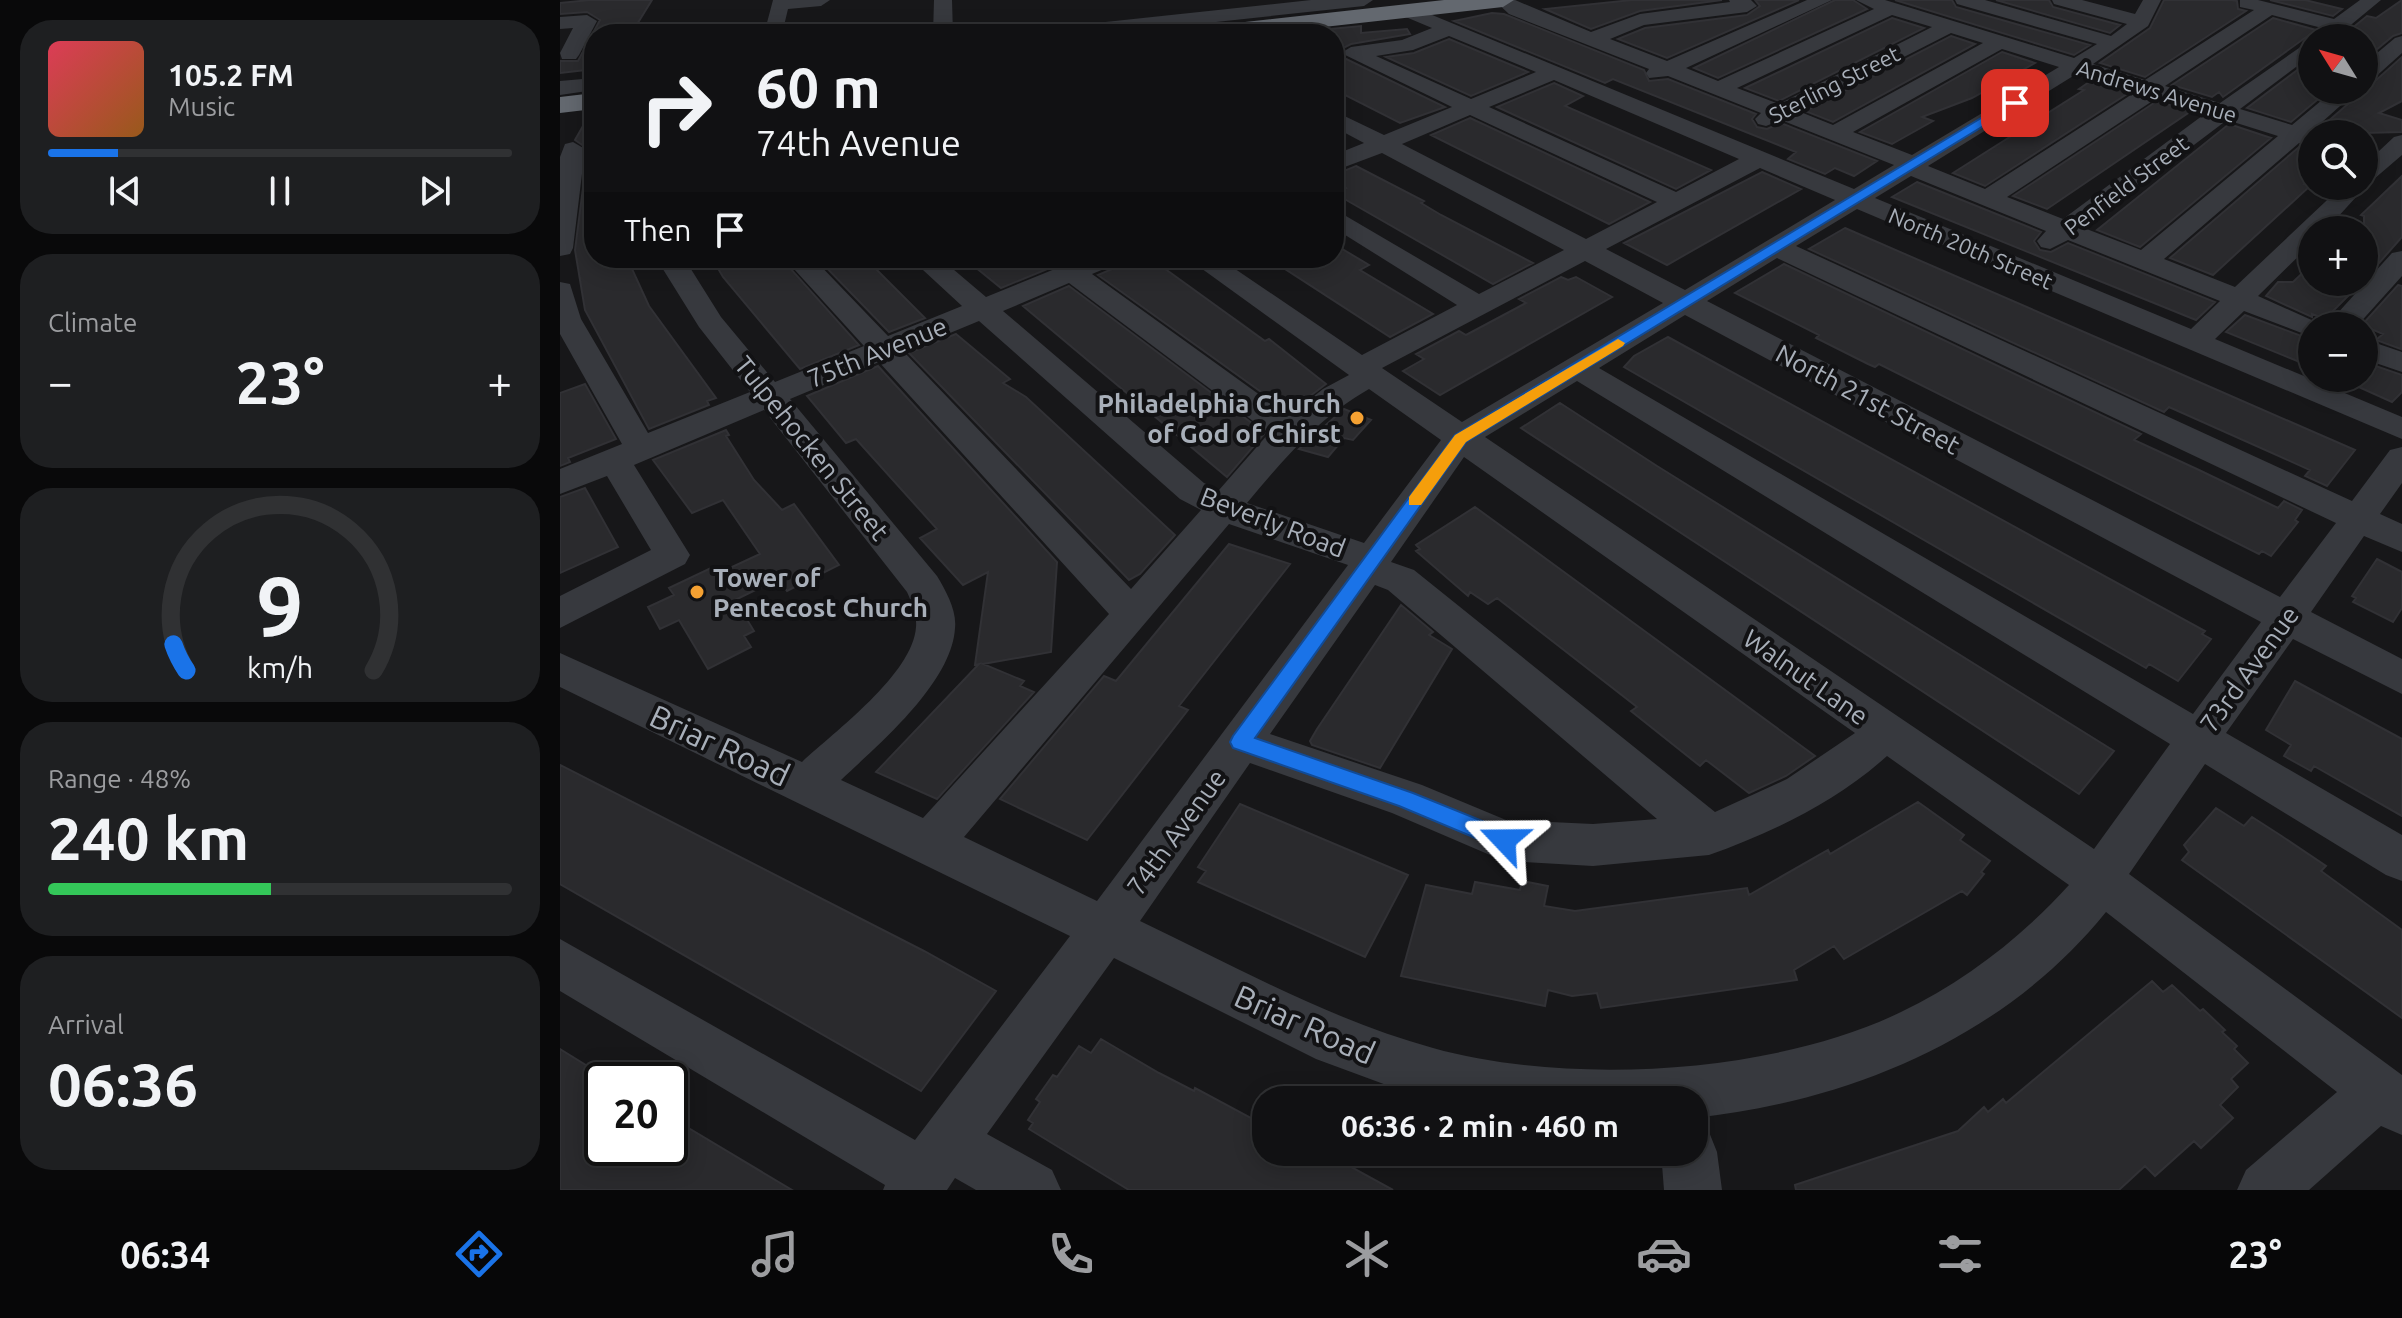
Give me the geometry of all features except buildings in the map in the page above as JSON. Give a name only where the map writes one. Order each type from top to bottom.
[{"type":"highway","points":[[1307,24],[1503,0]]},
{"type":"highway","points":[[560,105],[584,102]]},
{"type":"street","points":[[775,24],[780,4],[821,0]]},
{"type":"street","points":[[943,0],[943,24]]},
{"type":"street","points":[[1096,24],[1124,18],[1364,0]]},
{"type":"street","points":[[1503,0],[1516,10],[1780,111],[2298,322]]},
{"type":"street","points":[[1607,95],[1823,0]]},
{"type":"street","name":"Andrews Avenue","points":[[1865,0],[2298,135]]},
{"type":"street","points":[[1964,0],[2114,43]]},
{"type":"street","points":[[2061,0],[2141,22]]},
{"type":"street","name":"74th Avenue","points":[[927,1169],[1105,930],[1460,438],[2114,43],[2141,22],[2152,0]]},
{"type":"street","points":[[2236,0],[2308,24]]},
{"type":"street","points":[[1592,39],[1640,20],[1742,3],[1782,18]]},
{"type":"street","points":[[2341,24],[2371,3]]},
{"type":"street","points":[[1720,88],[1891,8]]},
{"type":"street","points":[[1988,198],[2269,9]]},
{"type":"street","name":"North 20th Street","points":[[1408,11],[2402,429]]},
{"type":"street","points":[[560,23],[587,21],[585,24]]},
{"type":"street","name":"Sterling Street","points":[[1719,142],[1949,26]]},
{"type":"street","points":[[569,55],[584,27]]},
{"type":"street","points":[[1344,53],[1406,46],[1448,29]]},
{"type":"street","points":[[1835,133],[2000,42]]},
{"type":"street","points":[[2378,63],[2402,42]]},
{"type":"street","points":[[1360,52],[1368,60],[1677,202]]},
{"type":"street","name":"Penfield Street","points":[[2016,267],[2298,56]]},
{"type":"street","points":[[1344,160],[1553,73]]},
{"type":"street","points":[[560,88],[584,85]]},
{"type":"street","points":[[2320,120],[2334,104]]},
{"type":"street","name":"North 21st Street","points":[[1344,123],[2402,678]]},
{"type":"street","points":[[2144,262],[2298,142]]},
{"type":"street","points":[[2383,161],[2402,142]]},
{"type":"street","points":[[560,248],[576,148]]},
{"type":"street","points":[[930,843],[1226,509],[1289,432],[1365,372],[1478,306],[1758,159]]},
{"type":"street","points":[[2195,342],[2342,200]]},
{"type":"street","points":[[1344,223],[1478,306]]},
{"type":"street","points":[[1776,247],[2402,539]]},
{"type":"street","points":[[2354,312],[2402,259]]},
{"type":"street","name":"Tulpehocken Street","points":[[676,268],[709,321],[924,586],[934,608],[936,632],[923,661],[905,688],[806,786]]},
{"type":"street","points":[[807,268],[1132,614]]},
{"type":"street","name":"Beverly Road","points":[[935,268],[1192,491],[1226,509],[1369,563],[1401,580],[1709,835]]},
{"type":"street","name":"75th Avenue","points":[[560,482],[982,309],[1066,268]]},
{"type":"street","points":[[1069,268],[1289,432]]},
{"type":"street","name":"Walnut Lane","points":[[1215,268],[2103,882],[2391,1100]]},
{"type":"street","points":[[560,290],[566,319],[672,555],[560,613]]},
{"type":"street","points":[[2378,354],[2402,363]]},
{"type":"street","points":[[1577,368],[2402,860]]},
{"type":"street","name":"73rd Avenue","points":[[2103,882],[2115,854],[2402,458]]},
{"type":"street","name":"Briar Road","points":[[560,669],[930,843],[1334,1041],[1403,1067],[1493,1086]]},
{"type":"street","points":[[1240,742],[1406,799],[1504,840],[1593,845],[1709,835],[1804,793],[1851,764],[1886,732]]},
{"type":"street","name":"Briar Road","points":[[1708,1092],[1827,1068],[1891,1044],[1940,1020],[1998,985],[2051,938],[2103,882]]},
{"type":"street","points":[[560,963],[927,1169],[1032,1190]]},
{"type":"street","points":[[2266,1190],[2391,1100]]},
{"type":"street","points":[[1690,1166],[1693,1190]]},
{"type":"slow traffic","points":[[1415,501],[1460,438],[1618,343]]},
{"type":"place","name":"Philadelphia Church of God of Chirst","points":[[1357,418]]},
{"type":"place","name":"Tower of Pentecost Church","points":[[697,592]]},
{"type":"route","points":[[1504,840],[1406,799],[1240,742],[1460,438],[2015,103]]}]
